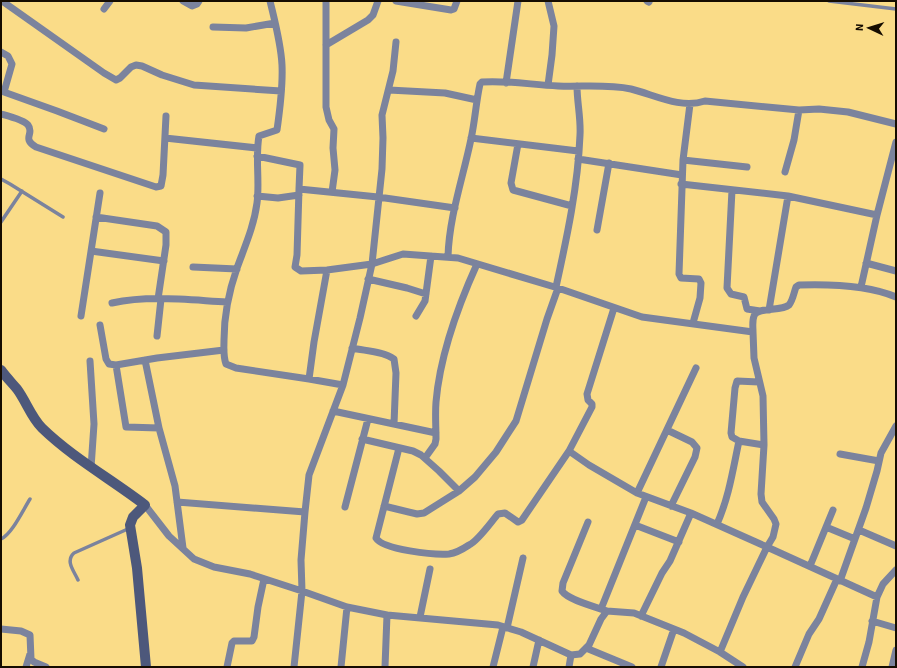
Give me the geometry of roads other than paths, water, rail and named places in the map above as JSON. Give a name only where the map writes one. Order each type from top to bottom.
[{"type":"street","points":[[2,1],[116,80],[131,67],[136,65],[142,66],[162,75],[194,84],[281,91]]},
{"type":"street","points":[[104,9],[110,1]]},
{"type":"street","points":[[183,1],[192,6],[197,4],[199,1]]},
{"type":"street","points":[[270,1],[282,65],[278,130],[259,136],[257,148],[258,196],[251,234],[237,269],[227,302],[224,328],[224,359],[226,364],[230,366],[342,385]]},
{"type":"street","points":[[326,1],[326,107],[329,120],[334,129],[333,148],[335,170],[332,192]]},
{"type":"street","points":[[326,45],[368,20],[373,15],[378,1]]},
{"type":"street","points":[[396,1],[451,10],[454,9],[457,1]]},
{"type":"street","points":[[506,83],[518,1]]},
{"type":"street","points":[[548,1],[554,26],[548,85]]},
{"type":"street","points":[[213,27],[246,28],[275,23]]},
{"type":"street","points":[[294,667],[302,591],[301,560],[304,512],[309,475],[342,385],[360,318],[372,264],[382,161],[382,115],[393,71],[396,42]]},
{"type":"street","points":[[1,52],[8,56],[12,64],[2,91],[104,129]]},
{"type":"street","points":[[448,257],[455,208],[471,138],[480,82],[598,86],[630,89],[657,98],[690,104],[705,101],[799,110],[819,109],[848,112],[896,124]]},
{"type":"street","points":[[384,506],[417,514],[424,513],[459,491],[475,477],[496,452],[516,421],[557,287],[570,225],[580,134],[577,86]]},
{"type":"street","points":[[389,90],[445,93],[477,100]]},
{"type":"street","points":[[690,104],[681,184],[679,274],[681,278],[699,279],[701,282],[700,298],[693,323]]},
{"type":"street","points":[[785,172],[794,140],[799,110]]},
{"type":"street","points":[[1,114],[28,125],[30,128],[28,140],[36,147],[156,188],[161,186],[162,182],[166,116]]},
{"type":"street","points":[[165,138],[257,148]]},
{"type":"street","points":[[471,138],[518,144],[578,155],[609,164],[682,175]]},
{"type":"street","points":[[861,287],[877,215],[892,170],[896,142]]},
{"type":"street","points":[[518,144],[511,183],[513,190],[572,206]]},
{"type":"street","points":[[257,156],[300,165],[297,254],[295,267],[301,271],[327,270],[372,264],[403,254],[458,258],[557,287],[642,317],[753,332]]},
{"type":"street","points":[[683,160],[746,167]]},
{"type":"street","points":[[597,230],[609,164]]},
{"type":"street","points":[[681,184],[788,196],[877,215]]},
{"type":"street","points":[[732,190],[727,288],[731,294],[744,297],[747,309],[760,311],[780,309],[790,304],[796,287],[799,285],[861,287],[896,297]]},
{"type":"street","points":[[258,196],[278,198],[299,192],[332,192],[455,208]]},
{"type":"street","points":[[81,316],[100,193]]},
{"type":"street","points":[[769,310],[788,196]]},
{"type":"street","points":[[96,217],[157,226],[166,232],[158,336]]},
{"type":"street","points":[[91,251],[164,261]]},
{"type":"street","points":[[416,316],[422,308],[426,294],[431,256]]},
{"type":"street","points":[[866,263],[896,271]]},
{"type":"street","points":[[425,458],[435,444],[436,402],[440,371],[464,293],[477,264]]},
{"type":"street","points":[[194,267],[237,269]]},
{"type":"street","points":[[309,379],[327,270]]},
{"type":"street","points":[[368,279],[426,294]]},
{"type":"street","points":[[112,303],[128,300],[160,299],[227,302]]},
{"type":"street","points":[[399,448],[376,538],[382,543],[411,551],[441,554],[457,552],[471,544],[498,514],[505,513],[518,522],[522,520],[569,451],[592,407],[592,404],[588,400],[587,394],[614,308]]},
{"type":"street","points":[[720,652],[743,597],[773,537],[776,524],[762,502],[761,494],[764,445],[763,396],[754,358],[753,332],[755,314],[760,311]]},
{"type":"street","points":[[100,325],[108,364],[116,365],[224,350]]},
{"type":"street","points":[[352,348],[380,353],[394,358],[396,373],[394,424]]},
{"type":"street","points":[[145,360],[159,428],[175,486],[183,548]]},
{"type":"street","points":[[90,361],[94,424],[91,468]]},
{"type":"street","points":[[116,365],[126,427],[159,428]]},
{"type":"street","points":[[637,493],[696,368]]},
{"type":"street","points":[[1,370],[17,389],[40,426],[64,448],[145,505],[169,536],[194,559],[214,567],[250,574],[347,607],[387,614],[505,627],[521,632],[571,655],[580,654],[589,645],[601,619],[646,497]]},
{"type":"street","points":[[759,382],[739,380],[736,383],[731,432],[732,437],[739,440],[764,445]]},
{"type":"street","points":[[333,411],[436,433]]},
{"type":"street","points":[[345,507],[368,419]]},
{"type":"street","points":[[795,667],[809,634],[819,619],[839,580],[859,530],[884,446],[894,435],[896,426]]},
{"type":"street","points":[[667,430],[692,442],[697,448],[695,457],[671,506]]},
{"type":"street","points":[[362,439],[413,451],[425,458],[459,491]]},
{"type":"street","points":[[717,524],[724,509],[729,491],[739,440]]},
{"type":"street","points":[[569,451],[589,465],[637,493],[717,524],[877,597]]},
{"type":"street","points":[[840,454],[879,461]]},
{"type":"street","points":[[177,502],[304,512]]},
{"type":"street","points":[[145,505],[133,518],[130,528],[137,568],[146,667]]},
{"type":"street","points":[[810,566],[833,510]]},
{"type":"street","points":[[642,616],[662,573],[670,561],[691,513]]},
{"type":"street","points":[[588,522],[563,583],[562,591],[566,595],[604,610],[634,613],[674,629],[705,643],[720,652],[733,664],[743,667]]},
{"type":"street","points":[[635,525],[679,542]]},
{"type":"street","points":[[826,527],[855,539]]},
{"type":"street","points":[[859,530],[896,546]]},
{"type":"street","points":[[493,667],[523,558]]},
{"type":"street","points":[[420,617],[430,569]]},
{"type":"street","points":[[862,667],[877,597],[883,584],[896,570]]},
{"type":"street","points":[[227,667],[230,648],[234,641],[252,641],[254,637],[264,579]]},
{"type":"street","points":[[341,667],[347,607]]},
{"type":"street","points":[[385,667],[387,614]]},
{"type":"street","points":[[872,621],[896,628]]},
{"type":"street","points":[[1,629],[21,631],[30,635],[31,659],[34,662],[46,667]]},
{"type":"street","points":[[661,667],[674,629]]},
{"type":"street","points":[[533,667],[539,640]]},
{"type":"street","points":[[586,648],[632,667]]},
{"type":"street","points":[[892,667],[896,650]]},
{"type":"street","points":[[26,667],[31,653]]},
{"type":"street","points":[[569,667],[571,655]]},
{"type":"lane","points":[[829,1],[896,9]]},
{"type":"lane","points":[[1,179],[64,217]]},
{"type":"lane","points":[[1,222],[22,191]]},
{"type":"lane","points":[[1,539],[11,531],[30,500]]},
{"type":"lane","points":[[78,580],[69,562],[71,555],[130,528]]}]
